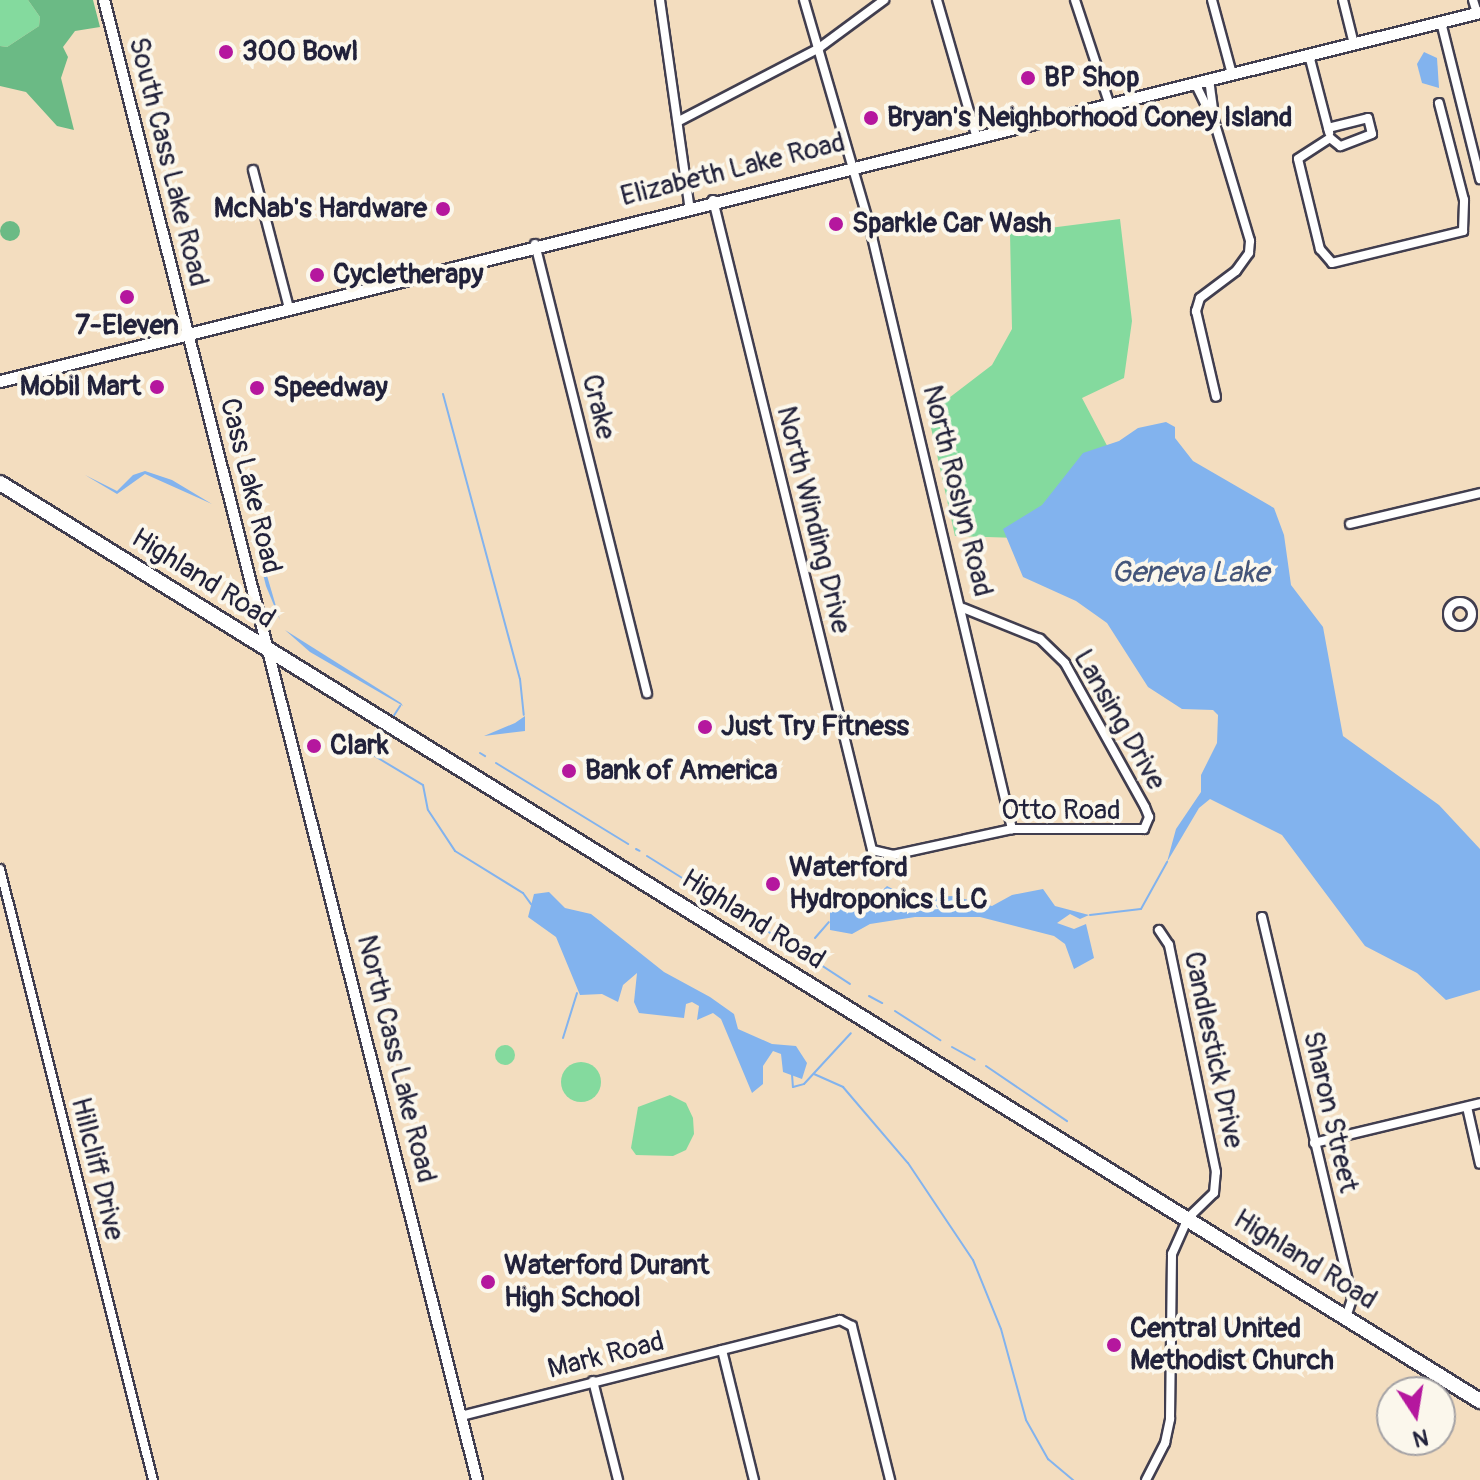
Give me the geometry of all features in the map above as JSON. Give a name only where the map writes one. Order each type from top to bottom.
[{"type":"highway","name":"Highland Road","points":[[0,483],[1480,1401]]},
{"type":"main road","name":"Elizabeth Lake Road","points":[[0,381],[689,205],[1478,13]]},
{"type":"street","name":"South Cass Lake Road","points":[[104,0],[186,335]]},
{"type":"street","points":[[660,0],[689,205]]},
{"type":"street","name":"North Roslyn Road","points":[[804,0],[853,165],[963,608],[1012,829]]},
{"type":"street","points":[[679,121],[819,48],[884,0]]},
{"type":"street","points":[[937,0],[976,135]]},
{"type":"street","points":[[1075,0],[1109,103]]},
{"type":"street","points":[[1212,0],[1232,74]]},
{"type":"street","points":[[1343,0],[1354,44]]},
{"type":"street","points":[[1473,0],[1478,13]]},
{"type":"street","points":[[1441,22],[1480,179]]},
{"type":"street","points":[[1309,55],[1330,138],[1340,146],[1372,134],[1368,118],[1328,128]]},
{"type":"street","points":[[1209,79],[1215,124],[1250,241],[1249,253],[1236,271],[1200,298],[1196,311],[1216,397]]},
{"type":"street","points":[[1195,83],[1215,124]]},
{"type":"street","points":[[1330,138],[1298,159],[1320,249],[1332,263],[1463,231],[1464,200],[1439,103]]},
{"type":"street","points":[[253,170],[289,308]]},
{"type":"street","name":"North Winding Drive","points":[[713,200],[872,850]]},
{"type":"street","name":"Crake","points":[[535,244],[647,693]]},
{"type":"street","name":"Cass Lake Road","points":[[186,335],[267,650]]},
{"type":"street","points":[[1350,524],[1480,493]]},
{"type":"street","name":"Lansing Drive","points":[[963,608],[1040,639],[1065,663],[1149,817]]},
{"type":"street","name":"North Cass Lake Road","points":[[267,650],[477,1480]]},
{"type":"street","name":"Otto Road","points":[[872,850],[893,855],[1012,829],[1136,832],[1148,826],[1149,817]]},
{"type":"street","name":"Hillcliff Drive","points":[[0,869],[153,1480]]},
{"type":"street","name":"Sharon Street","points":[[1262,917],[1352,1299],[1346,1317]]},
{"type":"street","name":"Candlestick Drive","points":[[1146,1480],[1165,1443],[1170,1419],[1172,1254],[1188,1218],[1214,1193],[1216,1156],[1169,945],[1159,930]]},
{"type":"street","points":[[1314,1143],[1480,1103]]},
{"type":"street","points":[[1467,1107],[1480,1164]]},
{"type":"street","name":"Mark Road","points":[[461,1416],[829,1322],[852,1326],[890,1480]]},
{"type":"street","points":[[722,1350],[754,1480]]},
{"type":"street","points":[[593,1381],[618,1480]]},
{"type":"green space","points":[[0,0],[28,0],[40,17],[39,26],[7,47],[0,46]]},
{"type":"green space","points":[[28,0],[93,0],[100,27],[75,31],[63,47],[68,57],[61,78],[74,130],[57,126],[26,92],[0,86],[0,46],[7,47],[39,26],[40,17]]},
{"type":"green space","points":[[1120,219],[1132,321],[1124,378],[1082,398],[1113,457],[1049,539],[955,536],[928,414],[992,365],[1012,329],[1010,233]]},
{"type":"green space","points":[[6,221],[14,221],[20,231],[14,241],[6,241],[0,235],[0,227]]},
{"type":"green space","points":[[501,1045],[509,1045],[515,1055],[509,1065],[501,1065],[495,1059],[495,1051]]},
{"type":"green space","points":[[581,1062],[595,1068],[601,1082],[595,1096],[581,1102],[567,1096],[561,1082],[567,1068]]},
{"type":"green space","points":[[670,1095],[686,1103],[693,1118],[694,1134],[686,1150],[673,1156],[636,1155],[631,1148],[638,1107]]},
{"type":"water","points":[[1424,52],[1437,58],[1439,88],[1422,83],[1417,64]]},
{"type":"water","name":"Geneva Lake","points":[[1166,422],[1175,427],[1175,438],[1193,461],[1274,508],[1284,535],[1291,585],[1323,627],[1343,736],[1439,805],[1480,849],[1480,990],[1446,1000],[1417,973],[1365,946],[1282,835],[1210,799],[1199,808],[1167,862],[1176,829],[1201,792],[1201,775],[1217,743],[1218,715],[1213,710],[1182,709],[1148,687],[1107,623],[1076,601],[1023,577],[1003,529],[1042,505],[1083,453],[1119,441],[1138,428]]},
{"type":"water","points":[[145,471],[172,480],[212,504],[145,474],[117,494],[85,475],[117,491],[133,475]]},
{"type":"water","points":[[254,538],[258,545],[280,620],[266,586]]},
{"type":"water","points":[[285,630],[401,703],[403,706],[310,652]]},
{"type":"water","points":[[525,716],[525,731],[484,736],[515,723]]},
{"type":"water","points":[[887,886],[910,898],[953,896],[992,906],[1012,895],[1043,889],[1055,906],[1089,915],[1080,919],[1070,914],[1057,923],[1074,929],[1086,924],[1094,958],[1074,969],[1065,944],[1054,936],[980,917],[915,917],[870,924],[852,934],[830,930],[830,907],[870,902]]},
{"type":"water","points":[[549,892],[565,908],[591,914],[664,972],[734,1014],[738,1029],[772,1044],[796,1046],[807,1063],[802,1079],[783,1072],[781,1054],[773,1051],[763,1066],[763,1084],[752,1093],[721,1019],[713,1013],[697,1020],[699,1006],[692,1002],[686,1004],[684,1018],[639,1013],[634,1002],[637,973],[623,985],[618,1002],[602,994],[580,995],[556,937],[528,917],[534,894]]},
{"type":"waterway","points":[[443,394],[520,679],[524,715]]},
{"type":"waterway","points":[[391,720],[400,706]]},
{"type":"waterway","points":[[385,728],[373,755],[423,785],[428,810],[455,851],[523,893],[531,904]]},
{"type":"waterway","points":[[480,753],[485,756]]},
{"type":"waterway","points":[[496,763],[628,844]]},
{"type":"waterway","points":[[636,849],[640,851]]},
{"type":"waterway","points":[[647,856],[775,936]]},
{"type":"waterway","points":[[1090,915],[1141,909],[1167,862]]},
{"type":"waterway","points":[[815,938],[829,922]]},
{"type":"waterway","points":[[798,950],[850,984]]},
{"type":"waterway","points":[[563,1038],[577,993]]},
{"type":"waterway","points":[[869,996],[882,1003]]},
{"type":"waterway","points":[[895,1011],[940,1040]]},
{"type":"waterway","points":[[792,1074],[793,1087],[804,1084],[851,1033]]},
{"type":"waterway","points":[[952,1047],[975,1060]]},
{"type":"waterway","points":[[986,1066],[1067,1121]]},
{"type":"waterway","points":[[814,1074],[843,1087],[908,1163],[973,1260],[1001,1329],[1026,1420],[1048,1459],[1073,1480]]},
{"type":"place","name":"300 Bowl","points":[[226,52]]},
{"type":"place","name":"BP Shop","points":[[1028,78]]},
{"type":"place","name":"Bryan's Neighborhood Coney Island","points":[[871,118]]},
{"type":"place","name":"McNab's Hardware","points":[[443,209]]},
{"type":"place","name":"Sparkle Car Wash","points":[[836,224]]},
{"type":"place","name":"Cycletherapy","points":[[317,275]]},
{"type":"place","name":"7-Eleven","points":[[127,297]]},
{"type":"place","name":"Mobil Mart","points":[[157,387]]},
{"type":"place","name":"Speedway","points":[[257,388]]},
{"type":"place","name":"Just Try Fitness","points":[[705,727]]},
{"type":"place","name":"Clark","points":[[314,746]]},
{"type":"place","name":"Bank of America","points":[[569,771]]},
{"type":"place","name":"Waterford Hydroponics LLC","points":[[773,884]]},
{"type":"place","name":"Waterford Durant High School","points":[[488,1282]]},
{"type":"place","name":"Central United Methodist Church","points":[[1114,1345]]}]
